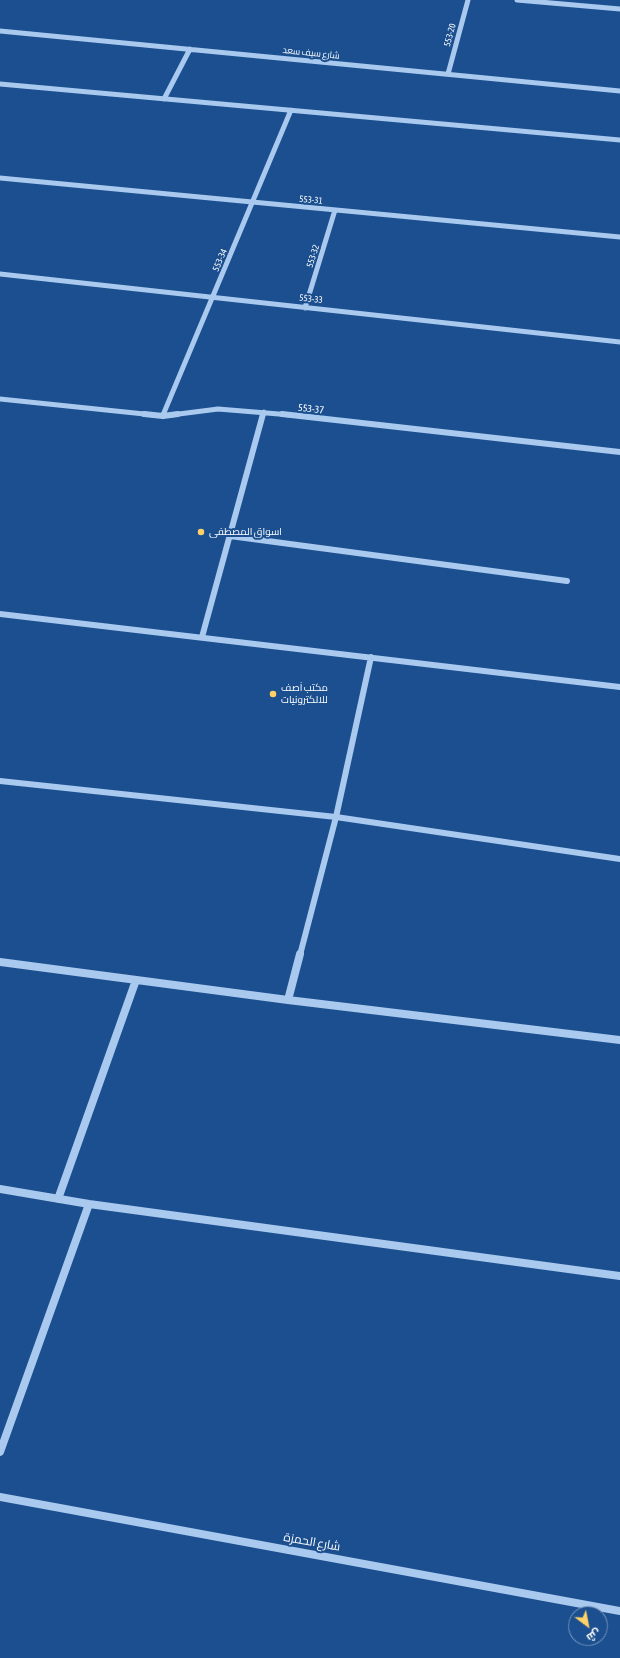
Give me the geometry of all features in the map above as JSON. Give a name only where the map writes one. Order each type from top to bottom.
[{"type":"street","name":"553-20","points":[[448,74],[468,0]]},
{"type":"street","points":[[517,0],[620,9]]},
{"type":"street","name":"شارع سيف سعد","points":[[0,31],[620,91]]},
{"type":"street","points":[[164,99],[190,49]]},
{"type":"street","points":[[0,84],[620,140]]},
{"type":"street","name":"553-34","points":[[163,416],[292,110]]},
{"type":"street","name":"553-31","points":[[0,178],[620,237]]},
{"type":"street","name":"553-32","points":[[306,308],[336,210]]},
{"type":"street","name":"553-33","points":[[0,274],[620,342]]},
{"type":"street","name":"553-37","points":[[0,399],[163,416],[218,409],[264,412],[620,452]]},
{"type":"street","points":[[202,637],[264,412]]},
{"type":"street","points":[[230,536],[567,581]]},
{"type":"street","points":[[0,614],[620,687]]},
{"type":"street","points":[[288,1000],[336,818],[371,657]]},
{"type":"street","points":[[0,781],[336,818],[620,859]]},
{"type":"street","points":[[0,962],[288,1000],[620,1040]]},
{"type":"street","points":[[58,1199],[136,980]]},
{"type":"street","points":[[0,1189],[89,1204],[620,1276]]},
{"type":"street","points":[[0,1452],[89,1204]]},
{"type":"street","name":"شارع الحمزة","points":[[0,1497],[620,1611]]},
{"type":"place","name":"اسواق المصطفى","points":[[201,532]]},
{"type":"place","name":"مكتب آصف للالكترونيات","points":[[273,694]]}]
